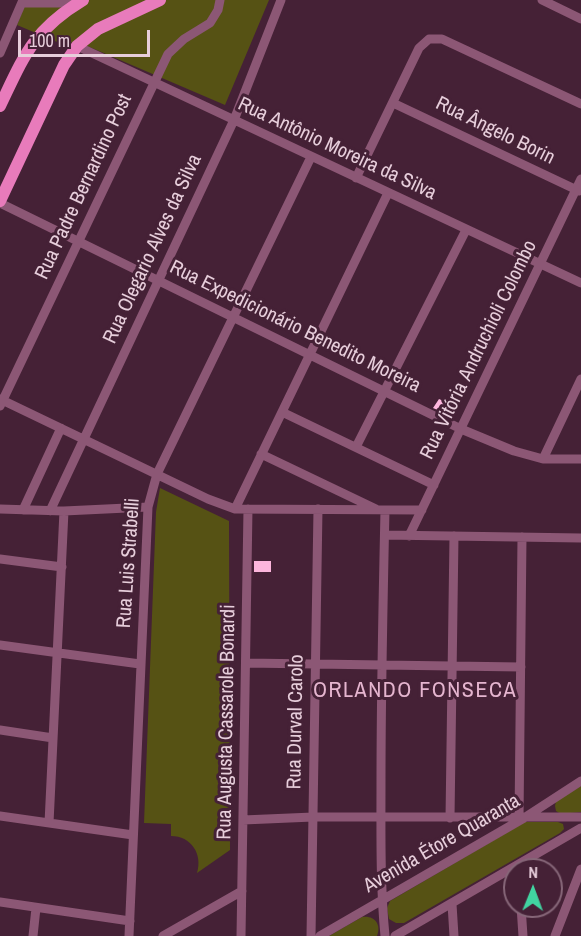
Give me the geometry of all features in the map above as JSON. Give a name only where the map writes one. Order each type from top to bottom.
[{"type":"main road","points":[[0,202],[64,65],[77,46],[98,29],[160,0]]},
{"type":"main road","points":[[0,102],[34,40],[48,24],[80,2]]},
{"type":"street","name":"Rua Padre Bernardino Post","points":[[1,402],[168,54],[184,39],[210,23],[218,10],[220,0]]},
{"type":"street","name":"Rua Olegario Alves da Silva","points":[[50,510],[234,120],[281,0]]},
{"type":"street","points":[[542,0],[581,19]]},
{"type":"street","points":[[1,47],[23,1],[80,2]]},
{"type":"street","points":[[356,178],[419,48],[424,41],[429,39],[442,39],[581,104]]},
{"type":"street","name":"Rua Antônio Moreira da Silva","points":[[77,46],[581,284]]},
{"type":"street","name":"Rua Ângelo Borin","points":[[393,103],[578,191]]},
{"type":"street","name":"Rua Luis Strabelli","points":[[129,936],[148,507],[157,474],[311,157]]},
{"type":"street","name":"Rua Vitória Andruchioli Colombo","points":[[409,536],[578,191],[581,179]]},
{"type":"street","points":[[235,509],[387,193]]},
{"type":"street","name":"Rua Expedicionário Benedito Moreira","points":[[0,202],[461,429],[514,451],[543,459],[581,459]]},
{"type":"street","points":[[356,447],[466,230]]},
{"type":"street","points":[[543,459],[581,379]]},
{"type":"street","points":[[1,402],[208,499],[235,509],[422,510]]},
{"type":"street","points":[[282,412],[434,485]]},
{"type":"street","points":[[22,510],[60,428]]},
{"type":"street","points":[[261,454],[382,510]]},
{"type":"street","points":[[0,509],[64,511],[148,507]]},
{"type":"street","name":"Rua Augusta Cassarole Bonardi","points":[[242,936],[248,509]]},
{"type":"street","name":"Rua Durval Carolo","points":[[311,936],[318,509]]},
{"type":"street","points":[[382,510],[385,535],[381,665],[381,900],[385,936]]},
{"type":"street","points":[[49,823],[64,511]]},
{"type":"street","points":[[385,535],[581,538]]},
{"type":"street","points":[[450,818],[454,536]]},
{"type":"street","points":[[521,818],[522,537]]},
{"type":"street","points":[[0,559],[62,567]]},
{"type":"street","points":[[0,645],[140,664]]},
{"type":"street","points":[[246,663],[521,667]]},
{"type":"street","points":[[0,730],[53,738]]},
{"type":"street","name":"Avenida Étore Quaranta","points":[[320,936],[521,818],[581,780]]},
{"type":"street","points":[[0,816],[133,835]]},
{"type":"street","points":[[243,820],[313,817],[581,817]]},
{"type":"street","points":[[534,858],[581,828]]},
{"type":"street","points":[[555,936],[581,869]]},
{"type":"street","points":[[395,936],[503,877]]},
{"type":"street","points":[[163,936],[242,891]]},
{"type":"street","points":[[0,902],[130,921]]},
{"type":"street","points":[[452,904],[454,936]]},
{"type":"street","points":[[33,936],[36,908]]},
{"type":"street","points":[[522,918],[523,936]]},
{"type":"shaded area","points":[[27,0],[269,0],[225,105],[92,48],[75,42],[62,44],[17,25]]},
{"type":"shaded area","points":[[160,488],[229,521],[230,850],[197,873],[198,859],[194,847],[184,839],[171,836],[171,824],[144,823],[156,512]]},
{"type":"shaded area","points":[[581,786],[581,812],[561,814],[556,811],[556,801]]},
{"type":"shaded area","points":[[525,822],[563,824],[564,829],[560,833],[517,858],[503,858],[503,866],[404,923],[396,923],[389,919],[387,908],[390,901]]},
{"type":"shaded area","points":[[362,917],[370,917],[376,921],[377,936],[329,936]]},
{"type":"building","points":[[439,399],[457,407],[453,415],[433,408]]},
{"type":"building","points":[[254,561],[271,561],[271,572],[254,572]]},
{"type":"district","name":"ORLANDO FONSECA","points":[[415,691]]}]
